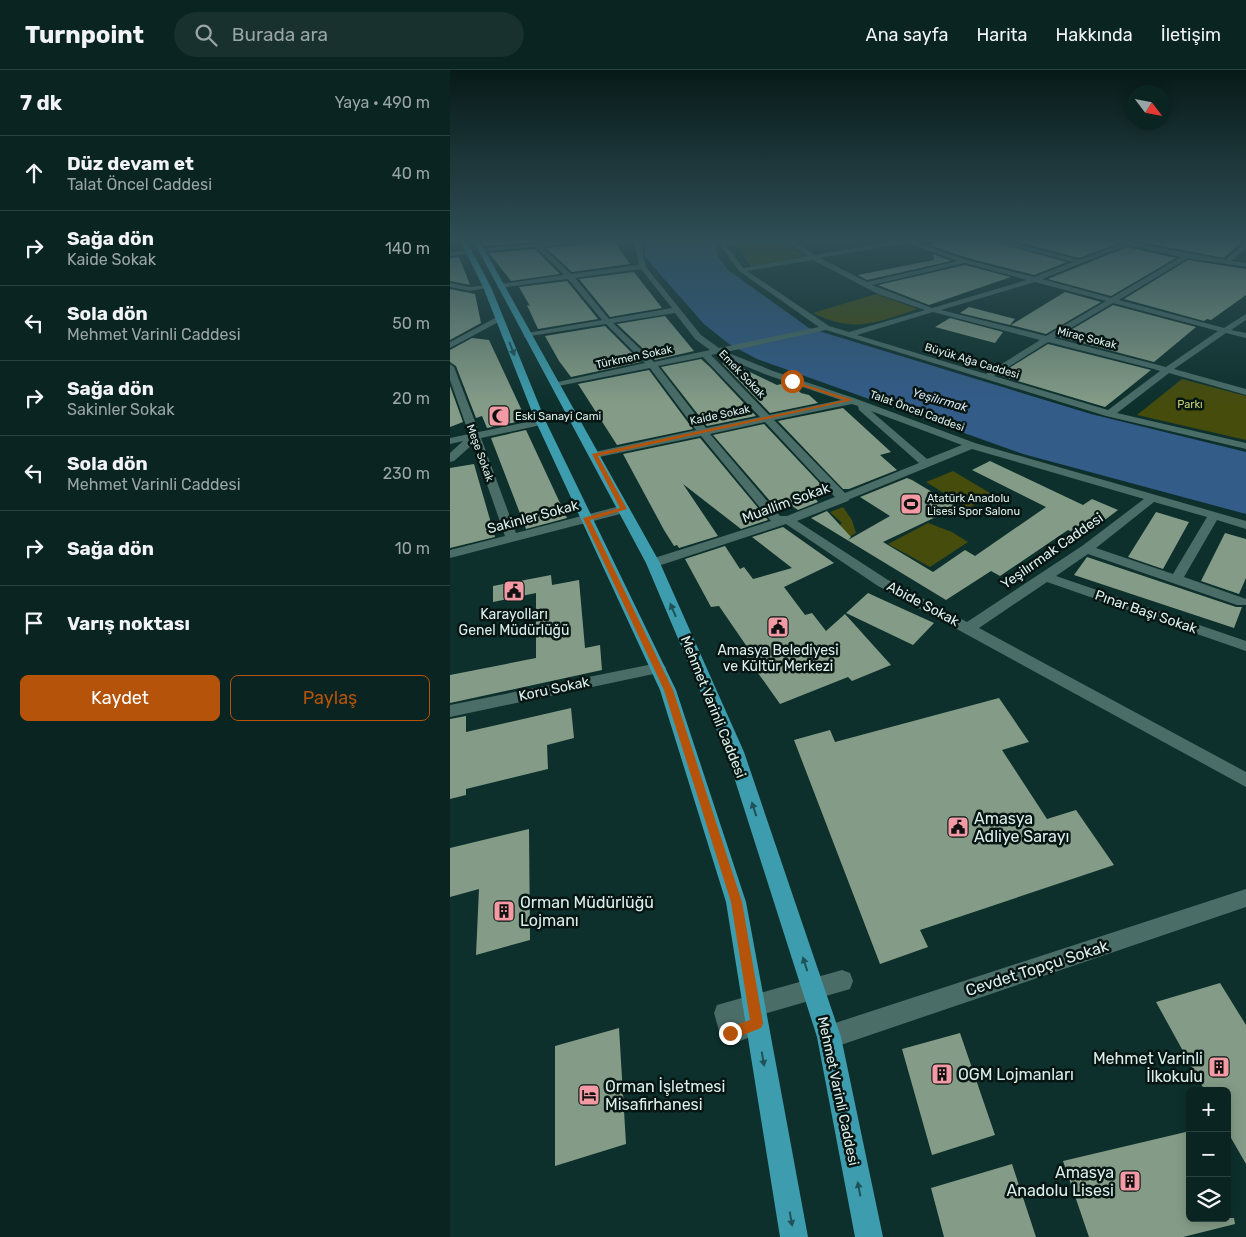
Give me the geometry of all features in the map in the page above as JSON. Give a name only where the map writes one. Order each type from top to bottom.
[{"type":"main road","name":"Mehmet Varinli Caddesi","points":[[495,294],[500,319],[541,422],[668,690],[736,902],[794,1237]]},
{"type":"main road","name":"Mehmet Varinli Caddesi","points":[[499,294],[527,335],[556,385],[653,564],[735,752],[829,1037],[868,1237]]},
{"type":"street","name":"Abide Sokak","points":[[585,294],[608,322],[652,365],[703,432],[776,518],[788,520],[883,583],[1246,780]]},
{"type":"street","name":"Talat Öncel Caddesi","points":[[664,294],[698,337],[717,351],[770,373],[853,401],[971,445],[1246,525]]},
{"type":"street","name":"Büyük Ağa Caddesi","points":[[775,294],[822,329],[848,335],[1109,414],[1246,446]]},
{"type":"street","name":"Miraç Sokak","points":[[888,294],[932,310],[1246,392]]},
{"type":"street","points":[[848,335],[985,294]]},
{"type":"street","points":[[1091,294],[1246,336]]},
{"type":"street","points":[[987,377],[1122,294]]},
{"type":"street","points":[[527,335],[676,310]]},
{"type":"street","points":[[1109,414],[1167,370],[1246,316]]},
{"type":"street","points":[[450,345],[500,319]]},
{"type":"street","name":"Türkmen Sokak","points":[[556,385],[822,329]]},
{"type":"street","name":"Emek Sokak","points":[[704,354],[844,499]]},
{"type":"street","name":"Meşe Sokak","points":[[450,367],[512,538]]},
{"type":"street","points":[[853,401],[926,464]]},
{"type":"street","name":"Kaide Sokak","points":[[594,455],[853,401]]},
{"type":"street","points":[[450,442],[541,422]]},
{"type":"street","points":[[450,459],[474,437]]},
{"type":"street","name":"Muallim Sokak","points":[[653,564],[788,520],[844,499],[971,445]]},
{"type":"street","name":"Yeşilırmak Caddesi","points":[[968,628],[1046,578],[1087,549],[1152,498]]},
{"type":"street","name":"Sakinler Sokak","points":[[450,554],[624,509]]},
{"type":"street","points":[[1176,579],[1214,516]]},
{"type":"street","points":[[1087,549],[1242,602]]},
{"type":"street","name":"Pınar Başı Sokak","points":[[1046,578],[1246,646]]},
{"type":"street","name":"Koru Sokak","points":[[450,711],[658,668]]},
{"type":"street","name":"Cevdet Topçu Sokak","points":[[829,1037],[1246,898]]},
{"type":"street","points":[[757,1023],[730,1033],[728,1013],[842,981]]},
{"type":"green space","points":[[874,294],[918,309],[866,324],[841,323],[813,313]]},
{"type":"green space","name":"Parkı","points":[[1182,379],[1246,396],[1246,440],[1137,415]]},
{"type":"green space","points":[[953,471],[995,496],[968,508],[926,482]]},
{"type":"green space","points":[[843,507],[852,520],[856,533],[846,539],[833,531],[842,523],[830,512]]},
{"type":"green space","points":[[928,523],[952,532],[968,542],[930,567],[888,544]]},
{"type":"water","name":"Yeşilırmak","points":[[678,294],[762,294],[809,328],[1091,414],[1246,452],[1246,514],[1023,454],[757,359],[729,344],[704,324]]},
{"type":"building","points":[[450,294],[475,294],[481,323],[450,340]]},
{"type":"building","points":[[523,294],[578,294],[598,319],[538,329],[527,305],[530,306]]},
{"type":"building","points":[[592,294],[651,294],[662,308],[610,317]]},
{"type":"building","points":[[902,294],[960,294],[929,305]]},
{"type":"building","points":[[1061,294],[1074,294],[1101,302],[1046,334],[1011,325]]},
{"type":"building","points":[[1131,294],[1246,294],[1211,320],[1207,319],[1204,321],[1124,299]]},
{"type":"building","points":[[1113,305],[1196,327],[1154,362],[1059,337]]},
{"type":"building","points":[[969,307],[1015,319],[1010,325],[960,313]]},
{"type":"building","points":[[665,316],[694,351],[655,360],[617,324]]},
{"type":"building","points":[[950,318],[1003,332],[995,343],[935,327]]},
{"type":"building","points":[[605,326],[641,362],[571,377],[559,361],[545,336]]},
{"type":"building","points":[[472,338],[489,340],[523,413],[520,415],[522,421],[487,428],[482,416],[476,418],[456,366],[450,362],[450,350]]},
{"type":"building","points":[[1048,344],[1151,370],[1105,407],[998,375]]},
{"type":"building","points":[[701,359],[756,416],[707,426],[661,367]]},
{"type":"building","points":[[727,361],[777,385],[786,383],[792,385],[818,403],[770,413],[722,363]]},
{"type":"building","points":[[649,370],[693,429],[617,445],[578,384]]},
{"type":"building","points":[[450,386],[463,422],[450,427]]},
{"type":"building","points":[[843,408],[891,452],[880,455],[897,470],[849,489],[843,489],[778,421]]},
{"type":"building","points":[[764,424],[829,493],[814,497],[818,502],[798,510],[783,500],[777,509],[713,435]]},
{"type":"building","points":[[526,430],[567,518],[526,529],[491,438]]},
{"type":"building","points":[[700,438],[768,520],[741,529],[683,484],[718,536],[679,548],[677,545],[674,546],[664,530],[623,454]]},
{"type":"building","points":[[990,461],[1083,505],[1092,499],[1118,510],[1082,537],[1068,530],[1000,576],[991,571],[946,600],[811,518],[827,511],[851,537],[848,540],[890,516],[860,497],[907,478],[912,480],[957,507],[883,542],[933,572],[965,550],[975,556],[1046,507],[972,470]]},
{"type":"building","points":[[474,464],[495,537],[450,548],[450,468]]},
{"type":"building","points":[[1156,512],[1189,522],[1163,569],[1128,557]]},
{"type":"building","name":"Amasya Belediyesi ve Kültür Merkezi","points":[[783,527],[834,563],[784,587],[805,615],[812,613],[826,631],[845,614],[891,665],[852,681],[848,677],[780,704],[746,656],[752,654],[719,606],[711,607],[685,559],[725,546],[740,569],[744,567],[753,579],[792,568],[752,537]]},
{"type":"building","points":[[1225,533],[1246,539],[1246,578],[1239,594],[1201,581]]},
{"type":"building","points":[[1087,557],[1236,607],[1242,607],[1234,628],[1074,575]]},
{"type":"building","points":[[551,575],[552,585],[579,580],[585,648],[600,645],[602,670],[450,703],[450,675],[536,658],[536,593],[493,602],[493,586]]},
{"type":"building","points":[[868,593],[934,623],[913,645],[846,613]]},
{"type":"building","name":"Amasya Adliye Sarayı","points":[[999,698],[1029,742],[1002,750],[1047,819],[1076,810],[1114,865],[920,930],[928,947],[880,964],[794,740],[830,730],[835,742]]},
{"type":"building","points":[[571,708],[574,738],[547,745],[548,769],[466,789],[466,795],[450,799],[450,719],[466,716],[466,732]]},
{"type":"building","name":"Orman Müdürlüğü Lojmanı","points":[[529,829],[530,940],[476,955],[479,889],[450,897],[450,848]]},
{"type":"building","name":"Mehmet Varinli İlkokulu","points":[[1220,983],[1246,1025],[1246,1164],[1231,1138],[1231,1087],[1203,1087],[1156,1002]]},
{"type":"building","name":"Orman İşletmesi Misafirhanesi","points":[[619,1028],[626,1144],[555,1166],[555,1046]]},
{"type":"building","name":"OGM Lojmanları","points":[[960,1033],[995,1135],[932,1155],[902,1049]]},
{"type":"building","name":"Amasya Anadolu Lisesi","points":[[1186,1132],[1186,1222],[1231,1222],[1231,1218],[1234,1218],[1235,1224],[1183,1237],[1089,1237],[1063,1161]]},
{"type":"building","points":[[1012,1164],[1036,1237],[944,1237],[931,1188]]},
{"type":"place","name":"Eski Sanayi Cami","points":[[499,416]]},
{"type":"place","name":"Atatürk Anadolu Lisesi Spor Salonu","points":[[911,504]]},
{"type":"place","name":"Karayolları Genel Müdürlüğü","points":[[514,591]]},
{"type":"place","name":"Amasya Belediyesi ve Kültür Merkezi","points":[[778,627]]},
{"type":"place","name":"Amasya Adliye Sarayı","points":[[958,827]]},
{"type":"place","name":"Orman Müdürlüğü Lojmanı","points":[[504,911]]},
{"type":"place","name":"Mehmet Varinli İlkokulu","points":[[1219,1067]]},
{"type":"place","name":"OGM Lojmanları","points":[[942,1074]]},
{"type":"place","name":"Orman İşletmesi Misafirhanesi","points":[[589,1095]]},
{"type":"place","name":"Amasya Anadolu Lisesi","points":[[1130,1181]]},
{"type":"route","points":[[730,1033],[757,1023],[736,902],[668,690],[587,518],[624,509],[594,455],[851,400],[792,381]]}]
